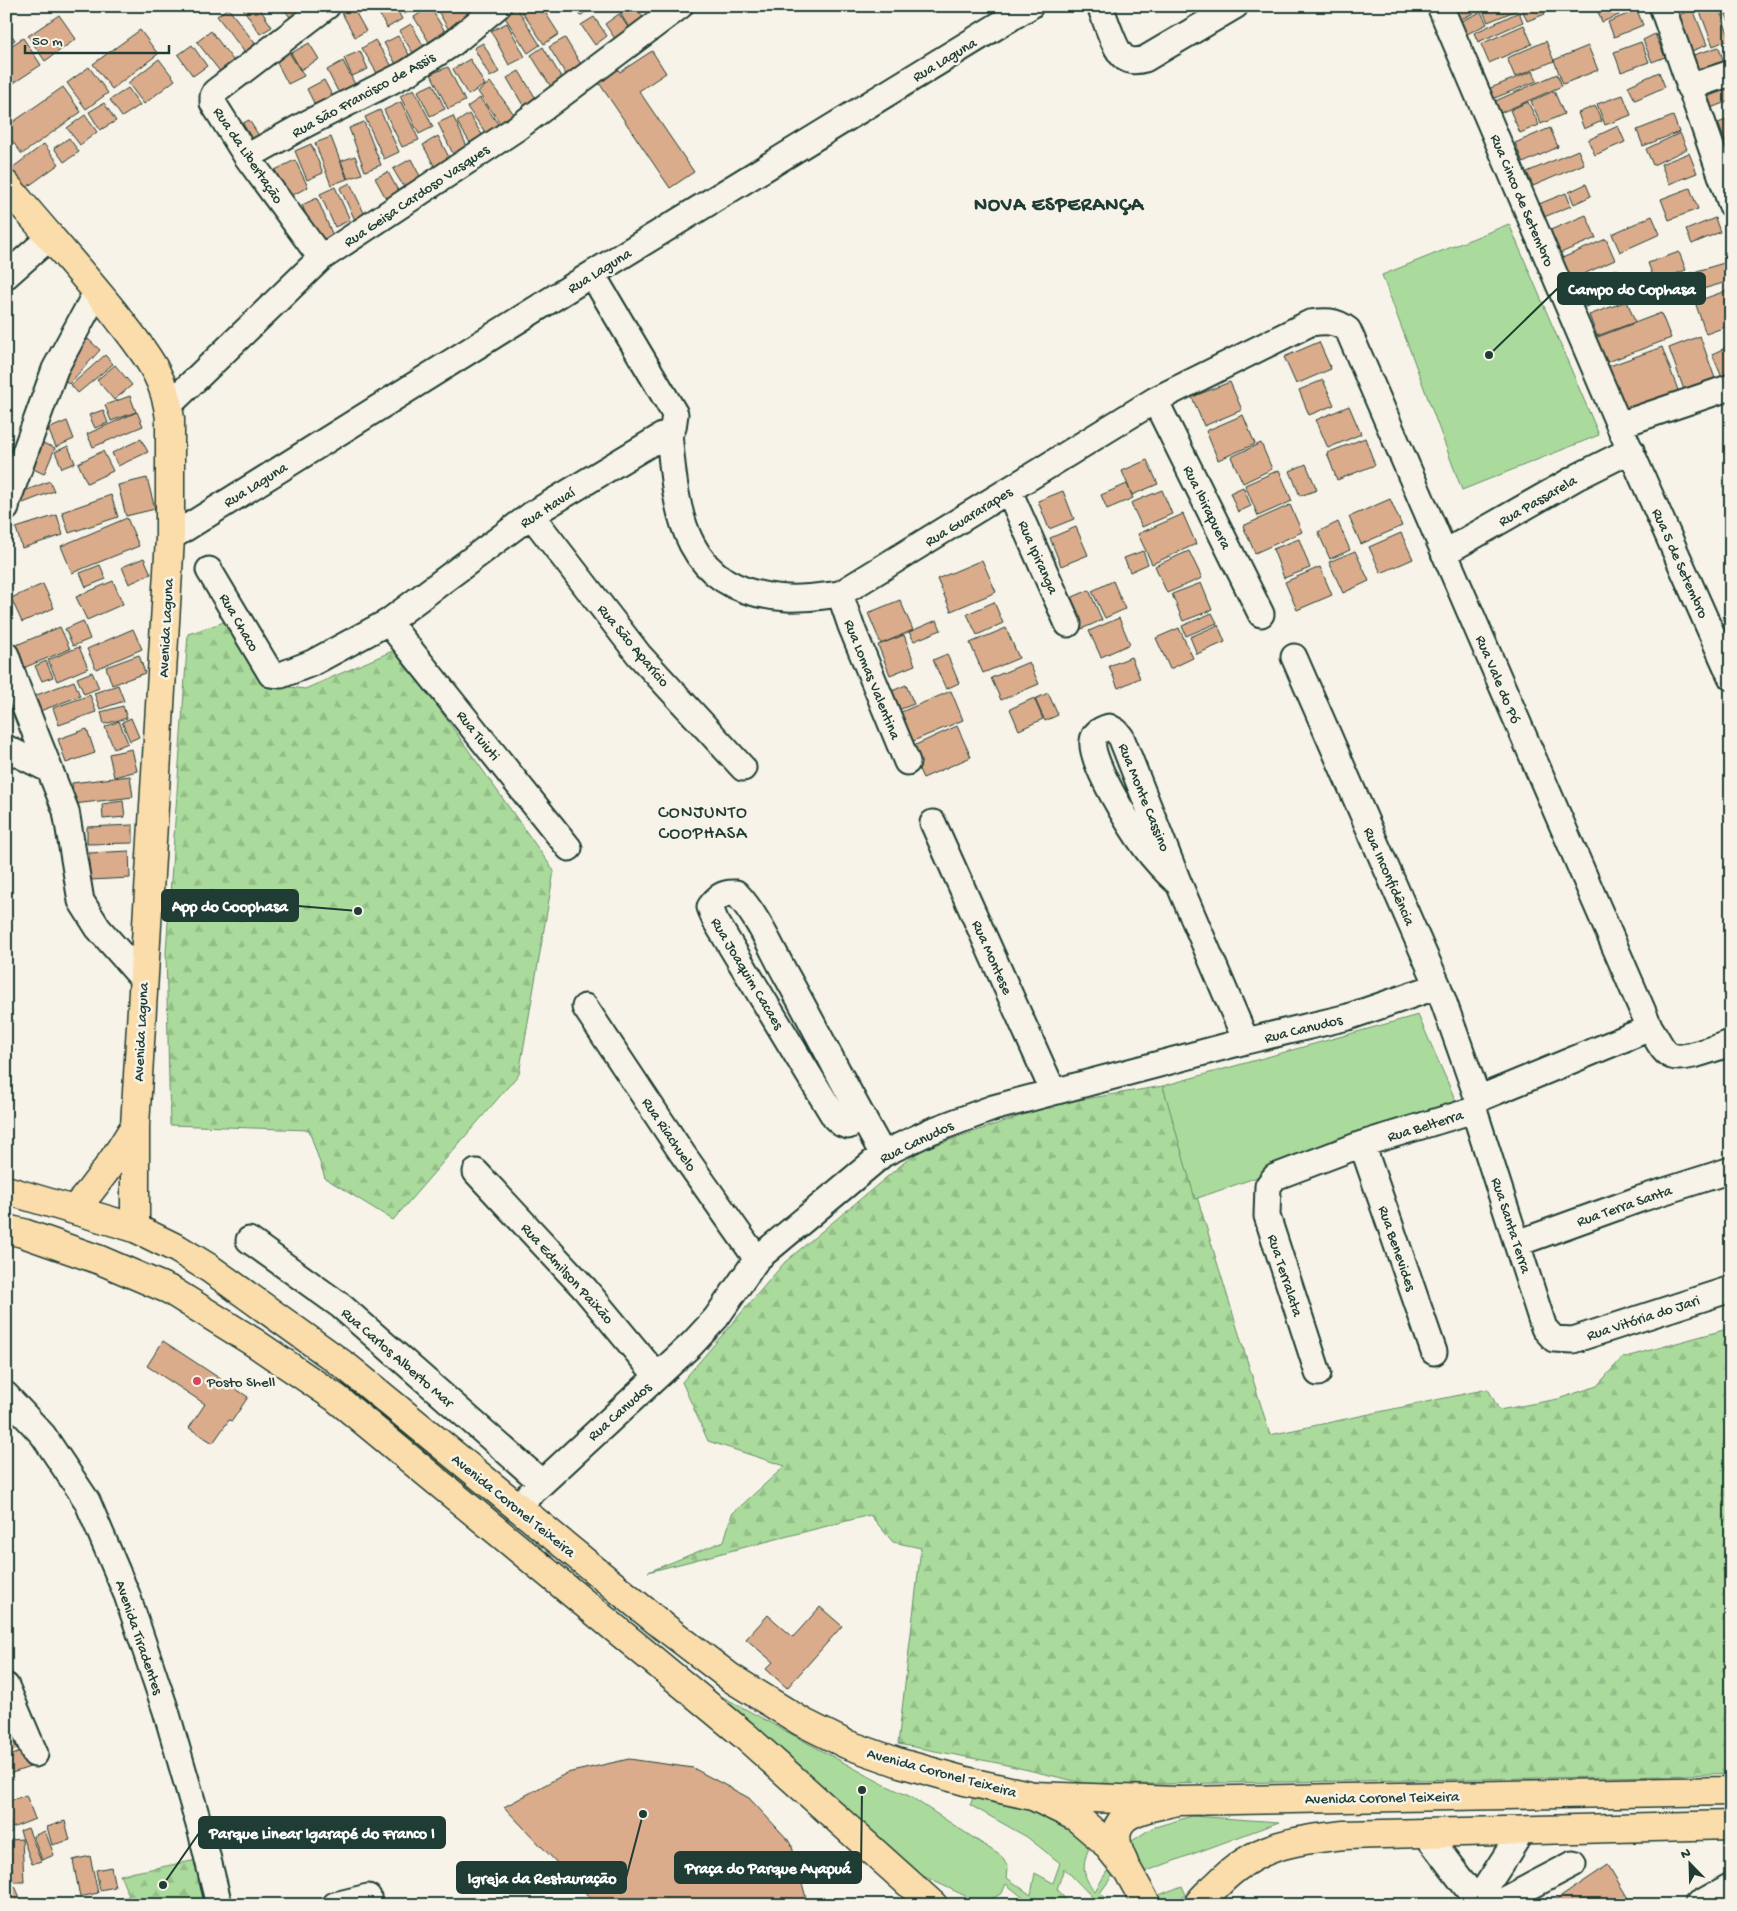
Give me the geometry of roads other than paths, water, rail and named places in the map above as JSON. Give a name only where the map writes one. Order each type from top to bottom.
[{"type":"main road","name":"Avenida Laguna","points":[[6,185],[97,291],[144,353],[156,371],[169,405],[170,538],[135,1126],[135,1228]]},
{"type":"main road","name":"Avenida Laguna","points":[[75,1209],[92,1190],[135,1126]]},
{"type":"main road","name":"Avenida Coronel Teixeira","points":[[6,1190],[135,1228],[178,1248],[209,1268],[348,1368],[516,1507],[731,1678],[802,1722],[846,1744],[900,1764],[1033,1796],[1178,1801],[1731,1790]]},
{"type":"main road","name":"Avenida Coronel Teixeira","points":[[6,1229],[23,1233],[100,1260],[170,1290],[256,1343],[336,1398],[744,1735],[933,1905]]},
{"type":"main road","name":"Avenida Coronel Teixeira","points":[[1033,1796],[1076,1817],[1103,1840],[1128,1871],[1147,1905]]},
{"type":"main road","points":[[1128,1871],[1117,1849],[1115,1835],[1120,1822],[1132,1814],[1178,1801]]},
{"type":"main road","points":[[1198,1905],[1225,1876],[1251,1857],[1270,1848],[1298,1840],[1344,1835],[1731,1825]]},
{"type":"street","name":"Rua da Libertação","points":[[321,258],[247,157],[213,103],[212,96],[327,6]]},
{"type":"street","name":"Rua São Francisco de Assis","points":[[247,157],[306,124],[407,73],[453,43],[498,6]]},
{"type":"street","name":"Rua Geisa Cardoso Vasques","points":[[169,405],[321,258],[517,128],[680,6]]},
{"type":"street","name":"Rua Laguna","points":[[170,538],[592,274],[1030,6]]},
{"type":"street","points":[[1100,6],[1119,52],[1125,58],[1135,61],[1145,59],[1235,6]]},
{"type":"street","name":"Rua Cinco de Setembro","points":[[1440,6],[1631,450]]},
{"type":"street","points":[[1662,6],[1731,204]]},
{"type":"street","points":[[1689,87],[1731,73]]},
{"type":"street","points":[[6,276],[50,237]]},
{"type":"street","points":[[592,274],[675,414],[673,428],[669,432]]},
{"type":"street","points":[[6,504],[55,369],[97,291]]},
{"type":"street","name":"Rua Guararapes","points":[[669,432],[672,468],[686,533],[701,560],[716,575],[747,592],[787,598],[840,594],[1156,400],[1310,323],[1327,320],[1340,324],[1348,330]]},
{"type":"street","name":"Rua Vale do Pó","points":[[1348,330],[1650,1028],[1664,1050],[1671,1056],[1682,1057],[1731,1043]]},
{"type":"street","points":[[1620,425],[1731,388]]},
{"type":"street","name":"Rua Ibirapuera","points":[[1156,400],[1261,614]]},
{"type":"street","name":"Rua Havaí","points":[[271,674],[280,675],[312,663],[388,622],[532,515],[669,432]]},
{"type":"street","name":"Rua Passarela","points":[[1444,553],[1579,476],[1631,450]]},
{"type":"street","name":"Rua 5 de Setembro","points":[[1631,450],[1731,677]]},
{"type":"street","name":"Rua Ipiranga","points":[[1009,491],[1068,624]]},
{"type":"street","name":"Rua São Aparício","points":[[532,515],[639,655],[743,768]]},
{"type":"street","name":"Rua Chaco","points":[[209,570],[271,674]]},
{"type":"street","name":"Rua Lomas Valentina","points":[[840,594],[851,626],[907,762]]},
{"type":"street","name":"Rua Tuiuti","points":[[388,622],[569,848]]},
{"type":"street","points":[[6,655],[48,769],[66,811],[81,901],[98,928],[143,979]]},
{"type":"street","name":"Rua Inconfidência","points":[[1294,657],[1438,986],[1476,1104]]},
{"type":"street","name":"Rua Monte Cassino","points":[[1179,884],[1146,847],[1117,803],[1097,761],[1092,742],[1095,734],[1101,730],[1109,727],[1121,737],[1179,884],[1246,1042]]},
{"type":"street","points":[[6,748],[48,769]]},
{"type":"street","name":"Rua Montese","points":[[933,823],[1053,1091]]},
{"type":"street","name":"Rua Joaquim Cacaes","points":[[856,1121],[842,1124],[835,1118],[715,920],[710,907],[716,899],[726,892],[736,894],[744,902],[757,923],[876,1159]]},
{"type":"street","name":"Rua Canudos","points":[[516,1507],[692,1344],[716,1318],[757,1259],[876,1159],[931,1131],[993,1108],[1053,1091],[1348,1017],[1438,986]]},
{"type":"street","name":"Rua Riachuelo","points":[[585,1007],[682,1153],[757,1259]]},
{"type":"street","name":"Rua Belterra","points":[[1275,1177],[1476,1104],[1650,1028]]},
{"type":"street","name":"Rua Santa Terra","points":[[1476,1104],[1544,1328],[1554,1339]]},
{"type":"street","name":"Rua Benevides","points":[[1362,1144],[1434,1352]]},
{"type":"street","name":"Rua Terra Santa","points":[[1518,1243],[1640,1199],[1731,1170]]},
{"type":"street","name":"Rua Edmilson Paixão","points":[[476,1172],[585,1289],[657,1376]]},
{"type":"street","name":"Rua Terralata","points":[[1275,1177],[1268,1186],[1266,1197],[1267,1216],[1318,1373]]},
{"type":"street","name":"Rua Carlos Alberto Mar","points":[[249,1240],[341,1306],[541,1482]]},
{"type":"street","name":"Rua Vitória do Jari","points":[[1554,1339],[1573,1340],[1731,1289]]},
{"type":"street","name":"Avenida Tiradentes","points":[[6,1395],[43,1435],[87,1501],[127,1595],[166,1711],[202,1835],[219,1905]]},
{"type":"street","points":[[6,1686],[35,1754]]},
{"type":"street","points":[[1484,1903],[1522,1831]]},
{"type":"street","points":[[1426,1834],[1484,1903]]},
{"type":"street","points":[[1484,1903],[1573,1864]]},
{"type":"street","points":[[1697,1905],[1731,1886]]},
{"type":"street","points":[[335,1905],[368,1897]]},
{"type":"place","name":"Campo do Cophasa","points":[[1489,355]]},
{"type":"place","name":"App do Coophasa","points":[[358,911]]},
{"type":"place","name":"Posto Shell","points":[[197,1381]]},
{"type":"place","name":"Praça do Parque Ayapuá","points":[[862,1790]]},
{"type":"place","name":"Igreja da Restauração","points":[[643,1814]]},
{"type":"place","name":"Parque Linear Igarapé do Franco I","points":[[163,1885]]},
{"type":"district","name":"NOVA ESPERANÇA","points":[[1059,203]]},
{"type":"district","name":"CONJUNTO COOPHASA","points":[[703,821]]}]
